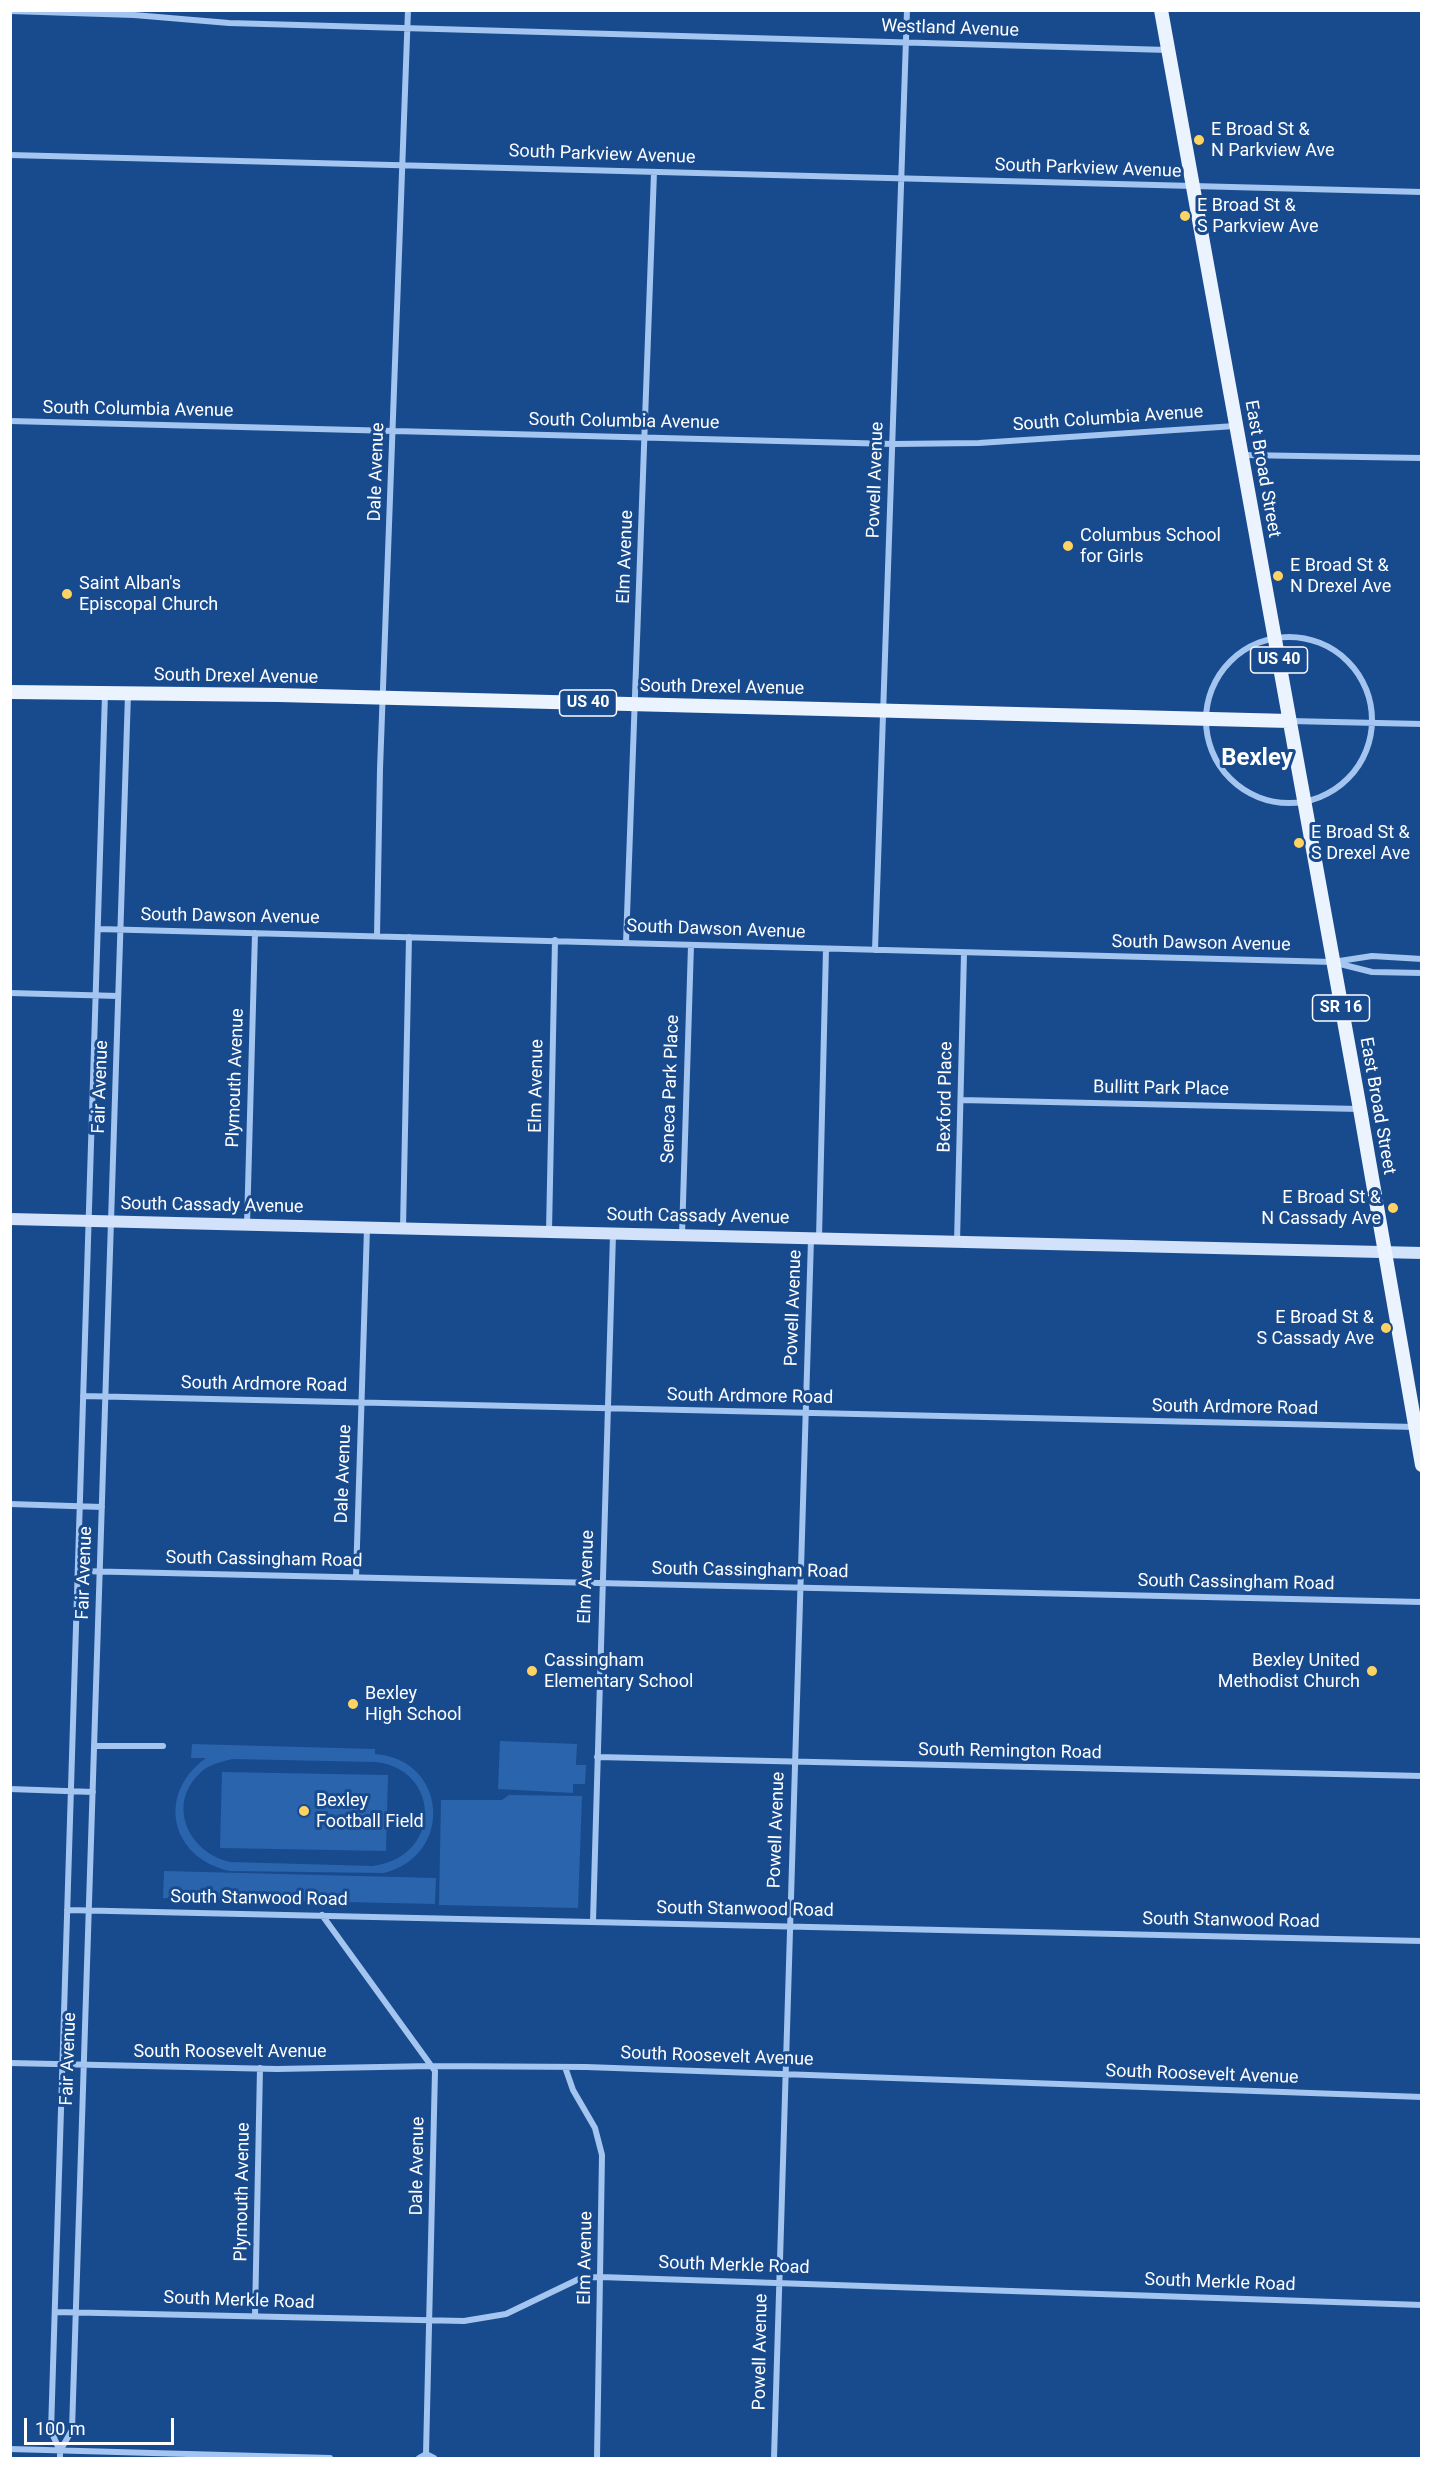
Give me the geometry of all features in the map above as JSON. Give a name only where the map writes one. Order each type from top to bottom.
[{"type":"main road","name":"East Broad Street","points":[[1161,10],[1418,1427],[1422,1465]]},
{"type":"main road","name":"South Drexel Avenue","points":[[10,692],[384,697],[1289,721]]},
{"type":"street","name":"Dale Avenue","points":[[377,936],[408,10]]},
{"type":"street","name":"Powell Avenue","points":[[875,950],[907,10]]},
{"type":"street","name":"Westland Avenue","points":[[10,11],[134,13],[229,23],[1168,50]]},
{"type":"street","name":"South Parkview Avenue","points":[[10,155],[1422,192]]},
{"type":"street","name":"Elm Avenue","points":[[626,943],[654,172]]},
{"type":"street","name":"South Columbia Avenue","points":[[10,421],[893,444],[979,443],[1236,426]]},
{"type":"street","points":[[1241,455],[1422,458]]},
{"type":"street","points":[[1275,638],[1311,639],[1329,646],[1356,670],[1366,687],[1371,704],[1372,723],[1365,753],[1352,774],[1319,798],[1304,801],[1269,801],[1254,796],[1228,777],[1213,752],[1208,736],[1206,719],[1211,691],[1226,665],[1247,647],[1275,638]]},
{"type":"street","name":"Fair Avenue","points":[[60,2451],[72,2430],[129,693]]},
{"type":"street","name":"Fair Avenue","points":[[60,2458],[60,2451],[51,2431],[105,694]]},
{"type":"street","points":[[1289,721],[1422,724]]},
{"type":"street","name":"South Dawson Avenue","points":[[98,929],[1333,962]]},
{"type":"street","name":"Plymouth Avenue","points":[[247,1225],[255,933]]},
{"type":"street","points":[[403,1228],[409,937]]},
{"type":"street","name":"Elm Avenue","points":[[549,1231],[555,940]]},
{"type":"street","name":"Seneca Park Place","points":[[682,1235],[690,945]]},
{"type":"street","name":"Powell Avenue","points":[[774,2458],[800,1587],[826,949]]},
{"type":"street","name":"Bexford Place","points":[[957,1242],[964,953]]},
{"type":"street","points":[[1333,962],[1372,957],[1422,959]]},
{"type":"street","points":[[1333,962],[1372,972],[1422,973]]},
{"type":"street","points":[[10,993],[118,996]]},
{"type":"street","name":"Bullitt Park Place","points":[[961,1100],[1360,1109]]},
{"type":"street","name":"South Cassady Avenue","points":[[10,1219],[1422,1253]]},
{"type":"street","name":"Dale Avenue","points":[[356,1577],[367,1227]]},
{"type":"street","name":"Elm Avenue","points":[[593,1922],[613,1233]]},
{"type":"street","name":"South Ardmore Road","points":[[83,1396],[1418,1427]]},
{"type":"street","points":[[10,1504],[102,1507]]},
{"type":"street","name":"South Cassingham Road","points":[[78,1570],[1422,1602]]},
{"type":"street","points":[[94,1746],[164,1746]]},
{"type":"street","name":"South Remington Road","points":[[597,1757],[1422,1776]]},
{"type":"street","points":[[10,1789],[93,1791]]},
{"type":"street","name":"South Stanwood Road","points":[[67,1910],[1422,1941]]},
{"type":"street","points":[[322,1915],[432,2066]]},
{"type":"street","name":"South Roosevelt Avenue","points":[[10,2063],[260,2068],[565,2067],[1422,2097]]},
{"type":"street","name":"Dale Avenue","points":[[426,2454],[435,2080],[432,2066]]},
{"type":"street","name":"Elm Avenue","points":[[565,2067],[573,2090],[591,2120],[600,2141],[603,2169],[597,2458]]},
{"type":"street","name":"Plymouth Avenue","points":[[255,2316],[260,2068]]},
{"type":"street","name":"South Merkle Road","points":[[55,2312],[464,2321],[506,2314],[581,2278],[600,2277],[1422,2305]]},
{"type":"street","points":[[10,2449],[330,2458]]},
{"type":"street","points":[[419,2458],[426,2454],[434,2458]]},
{"type":"shaded area","points":[[500,1741],[577,1744],[576,1765],[586,1765],[585,1784],[573,1784],[573,1793],[498,1789]]},
{"type":"shaded area","points":[[192,1744],[375,1749],[375,1754],[399,1760],[417,1772],[428,1789],[433,1809],[431,1829],[423,1848],[407,1863],[384,1873],[230,1871],[210,1864],[194,1853],[183,1839],[177,1823],[176,1806],[180,1789],[190,1773],[206,1758],[191,1758]],"holes":[[[233,1759],[375,1762],[396,1768],[412,1779],[422,1795],[425,1813],[422,1830],[412,1846],[396,1859],[373,1866],[231,1862],[216,1857],[204,1849],[187,1827],[184,1800],[189,1787],[199,1774],[215,1764]]]},
{"type":"shaded area","name":"Bexley Football Field","points":[[222,1772],[388,1775],[386,1851],[220,1848]]},
{"type":"shaded area","points":[[509,1795],[582,1796],[578,1908],[439,1905],[441,1800],[502,1800]]},
{"type":"shaded area","points":[[164,1871],[436,1878],[435,1904],[163,1898]]},
{"type":"place","name":"E Broad St & N Parkview Ave","points":[[1199,140]]},
{"type":"place","name":"E Broad St & S Parkview Ave","points":[[1185,216]]},
{"type":"place","name":"Columbus School for Girls","points":[[1068,546]]},
{"type":"place","name":"E Broad St & N Drexel Ave","points":[[1278,576]]},
{"type":"place","name":"Saint Alban's Episcopal Church","points":[[67,594]]},
{"type":"place","name":"E Broad St & S Drexel Ave","points":[[1299,843]]},
{"type":"place","name":"E Broad St & N Cassady Ave","points":[[1393,1208]]},
{"type":"place","name":"E Broad St & S Cassady Ave","points":[[1386,1328]]},
{"type":"place","name":"Cassingham Elementary School","points":[[532,1671]]},
{"type":"place","name":"Bexley United Methodist Church","points":[[1372,1671]]},
{"type":"place","name":"Bexley High School","points":[[353,1704]]},
{"type":"place","name":"Bexley Football Field","points":[[304,1811]]},
{"type":"district","name":"Bexley","points":[[1257,759]]}]
